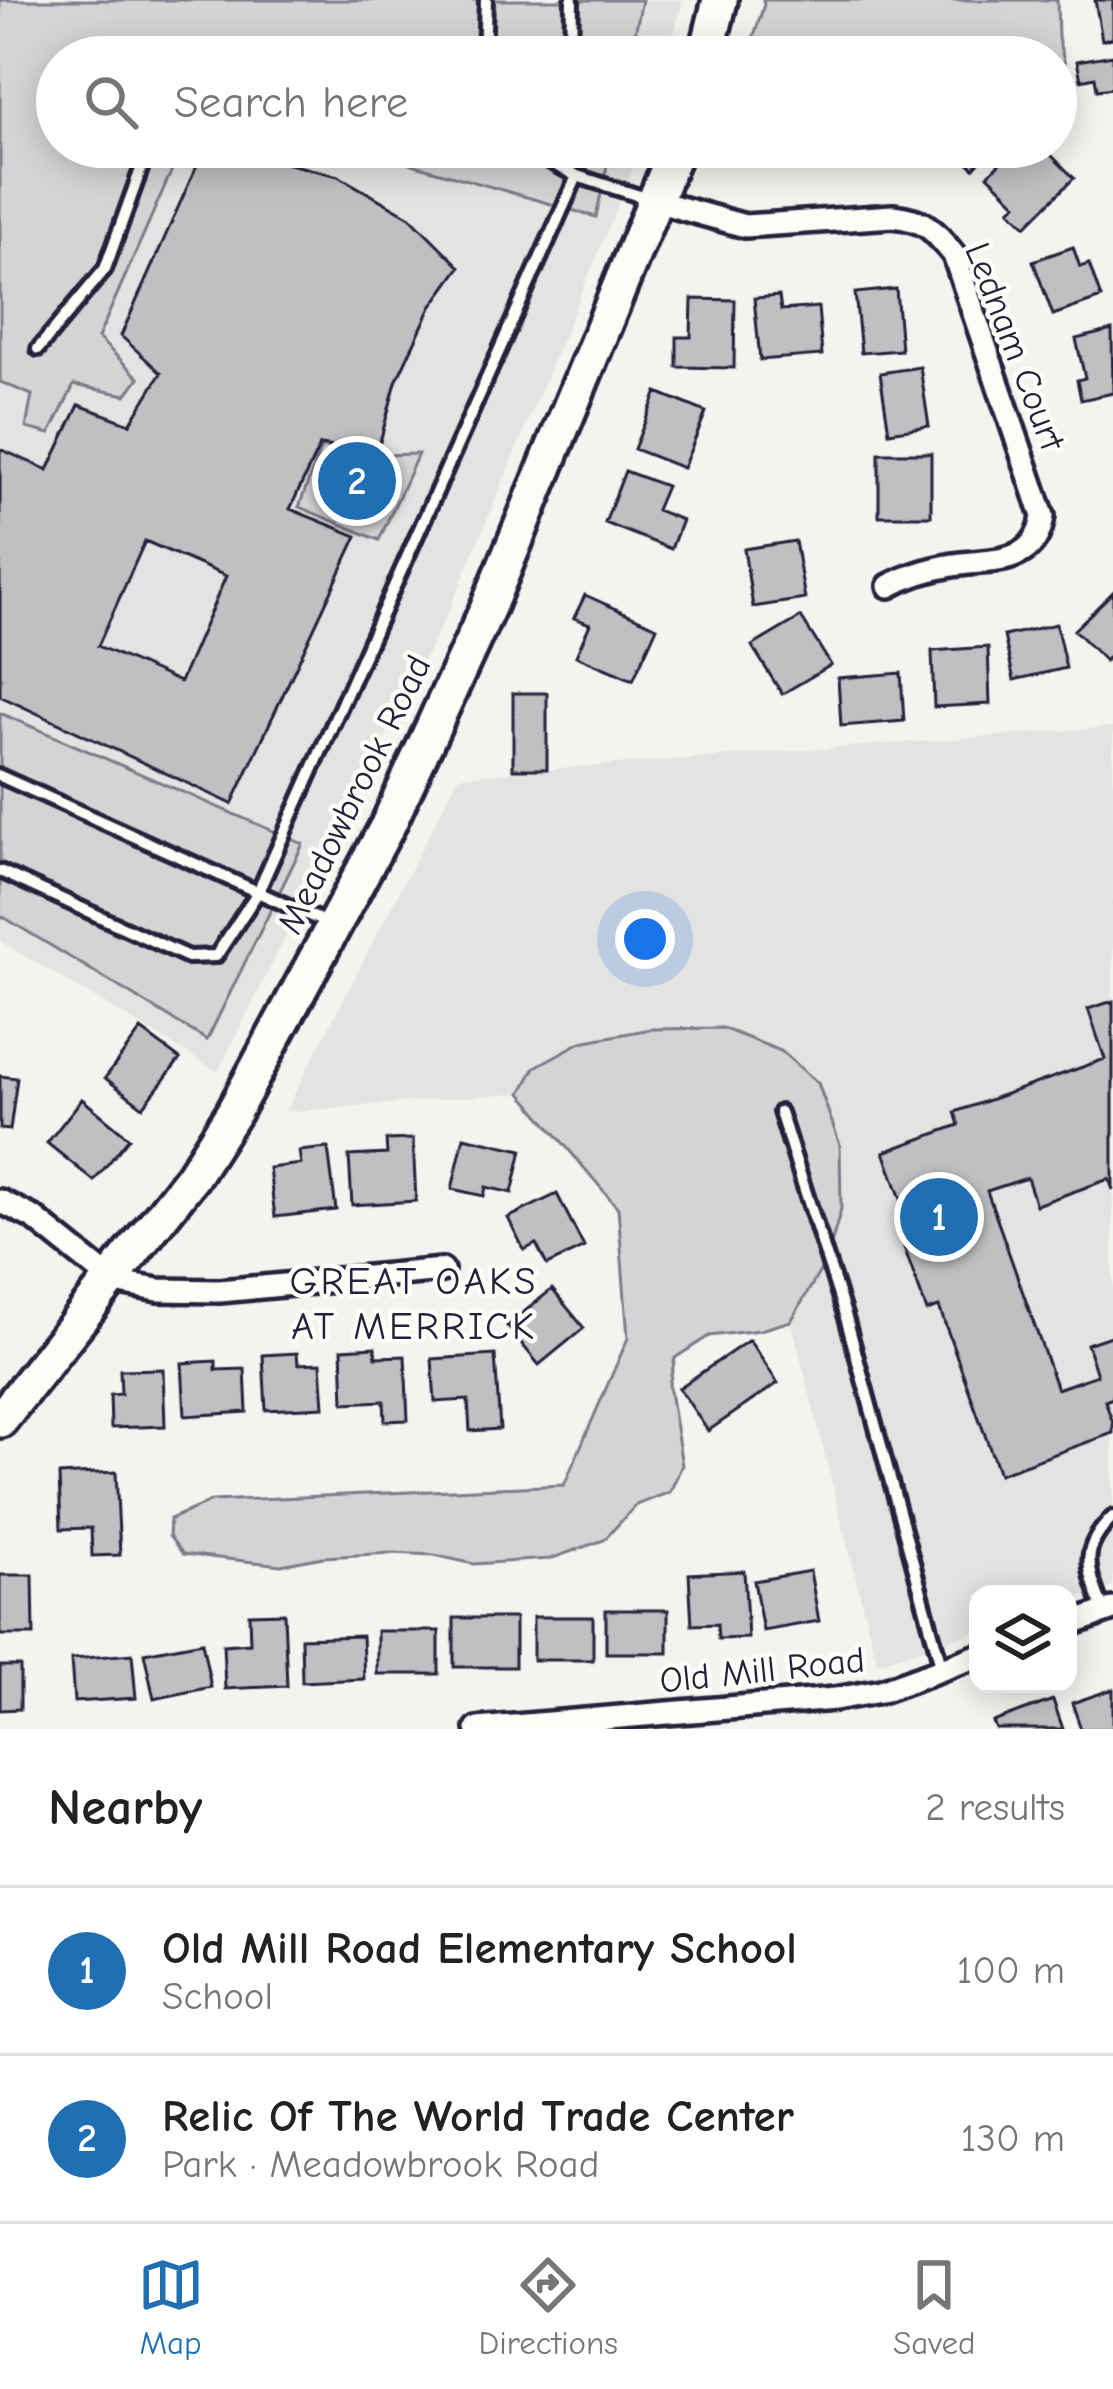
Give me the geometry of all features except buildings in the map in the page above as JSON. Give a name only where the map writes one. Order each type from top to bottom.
[{"type":"street","points":[[711,36],[720,0]]},
{"type":"street","name":"Meadowbrook Road","points":[[0,1420],[192,1177],[223,1129],[388,825],[488,605],[668,168]]},
{"type":"street","name":"Lednam Court","points":[[655,201],[746,226],[892,216],[914,219],[935,232],[954,255],[1043,516],[1042,526],[1027,550],[1014,558],[948,566],[910,575],[889,586]]},
{"type":"street","points":[[0,1201],[34,1218],[100,1271],[125,1284],[158,1290],[220,1291],[442,1270]]},
{"type":"street","points":[[1077,1621],[1108,1610]]},
{"type":"street","name":"Old Mill Road","points":[[477,1729],[686,1720],[835,1699],[881,1691],[969,1659]]},
{"type":"lane","points":[[485,36],[486,0]]},
{"type":"lane","points":[[571,36],[572,0]]},
{"type":"lane","points":[[38,349],[105,269],[141,168]]},
{"type":"lane","points":[[561,168],[655,201]]},
{"type":"lane","points":[[0,871],[188,957],[216,956],[258,892],[577,176]]},
{"type":"lane","points":[[0,776],[333,926]]},
{"type":"lane","points":[[780,1112],[847,1321],[941,1669]]},
{"type":"lane","points":[[1108,1610],[1087,1566],[1097,1532],[1113,1517]]},
{"type":"shaded area","points":[[0,0],[683,0],[674,36],[36,36],[36,168],[633,168],[452,604],[218,1072],[0,941]]},
{"type":"shaded area","points":[[0,0],[642,0],[634,36],[36,36],[36,168],[173,168],[98,338],[139,378],[126,395],[74,385],[50,434],[26,428],[32,395],[0,382]]},
{"type":"shaded area","points":[[763,0],[1057,0],[1058,36],[754,36]]},
{"type":"shaded area","points":[[426,168],[606,168],[596,217]]},
{"type":"shaded area","points":[[321,447],[376,455],[418,454],[379,540],[299,507]]},
{"type":"shaded area","points":[[0,713],[303,844],[207,1040],[0,915]]},
{"type":"shaded area","points":[[1113,727],[1113,1587],[1077,1599],[1077,1585],[969,1585],[969,1634],[877,1663],[730,1076],[285,1112],[459,776]]},
{"type":"shaded area","points":[[722,1028],[781,1051],[818,1083],[840,1145],[841,1209],[827,1259],[791,1321],[709,1336],[675,1358],[669,1385],[682,1465],[670,1492],[636,1505],[604,1540],[550,1559],[474,1564],[434,1555],[392,1553],[281,1565],[183,1554],[169,1536],[170,1519],[212,1501],[564,1485],[628,1338],[618,1208],[521,1093],[535,1067],[581,1042],[651,1029]]},
{"type":"place","name":"Relic Of The World Trade Center","points":[[357,481]]},
{"type":"place","name":"Old Mill Road Elementary School","points":[[939,1217]]},
{"type":"district","name":"GREAT OAKS AT MERRICK","points":[[414,1302]]}]
